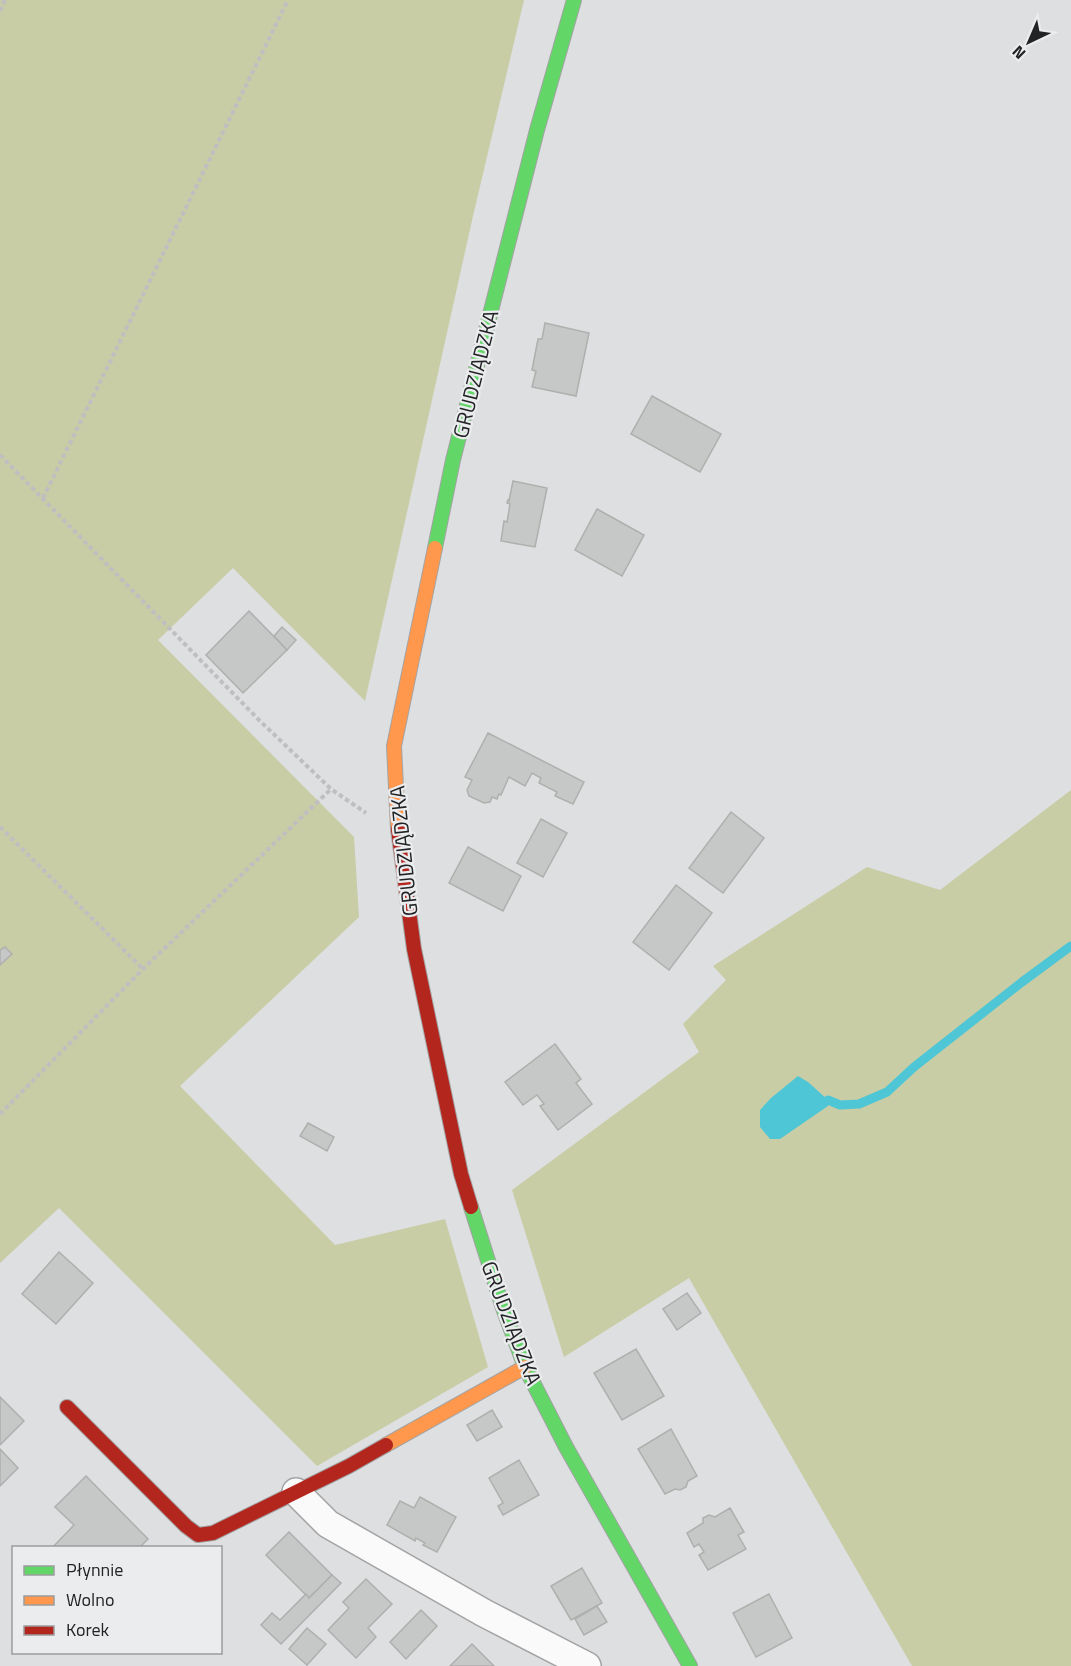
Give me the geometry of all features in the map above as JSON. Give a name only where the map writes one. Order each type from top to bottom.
[{"type":"street","name":"GRUDZIĄDZKA","points":[[574,0],[537,130],[453,460],[394,746],[398,832],[414,949],[461,1174],[503,1308],[525,1367],[566,1447],[690,1666]]},
{"type":"street","points":[[67,1407],[186,1526],[198,1535],[213,1533],[349,1466],[525,1367]]},
{"type":"street","points":[[296,1492],[328,1524],[484,1613],[587,1666]]},
{"type":"path","points":[[0,11],[5,0]]},
{"type":"path","points":[[43,498],[288,0]]},
{"type":"path","points":[[0,455],[251,711],[331,789],[398,832]]},
{"type":"path","points":[[0,1114],[143,969],[331,789]]},
{"type":"path","points":[[0,827],[143,969]]},
{"type":"green space","points":[[0,0],[524,0],[473,216],[365,701],[233,568],[158,640],[354,837],[359,917],[180,1086],[335,1245],[445,1219],[488,1367],[317,1466],[59,1208],[0,1263]]},
{"type":"green space","points":[[1071,790],[1071,1666],[912,1666],[689,1278],[564,1357],[512,1190],[699,1052],[683,1024],[726,980],[713,966],[867,867],[940,890]]},
{"type":"water","points":[[798,1076],[828,1100],[828,1106],[780,1139],[770,1139],[760,1127],[760,1110]]},
{"type":"building","points":[[545,323],[589,333],[576,396],[532,387],[536,371],[532,370],[538,339],[542,339]]},
{"type":"building","points":[[652,396],[721,434],[700,472],[631,434]]},
{"type":"building","points":[[513,481],[547,488],[535,547],[501,541],[504,521],[507,522],[510,504],[507,503]]},
{"type":"building","points":[[597,509],[644,535],[622,576],[575,550]]},
{"type":"building","points":[[249,611],[287,650],[243,693],[206,655]]},
{"type":"building","points":[[282,627],[296,640],[287,650],[274,636]]},
{"type":"building","points":[[488,733],[584,782],[573,804],[555,796],[557,792],[539,783],[541,778],[532,773],[525,786],[509,777],[501,795],[499,794],[497,799],[492,797],[490,802],[484,803],[469,796],[467,790],[472,780],[465,777]]},
{"type":"building","points":[[731,812],[764,838],[723,893],[689,868]]},
{"type":"building","points":[[541,819],[567,833],[543,877],[517,863]]},
{"type":"building","points":[[468,847],[521,876],[503,911],[449,883]]},
{"type":"building","points":[[676,885],[712,913],[669,970],[633,942]]},
{"type":"building","points":[[5,947],[12,954],[0,965],[0,950]]},
{"type":"building","points":[[555,1044],[581,1079],[576,1083],[592,1104],[558,1130],[540,1106],[544,1104],[537,1095],[523,1105],[505,1082]]},
{"type":"building","points":[[308,1123],[334,1137],[327,1151],[300,1136]]},
{"type":"building","points":[[59,1252],[93,1283],[56,1324],[22,1294]]},
{"type":"building","points":[[687,1293],[701,1313],[677,1330],[663,1309]]},
{"type":"building","points":[[636,1349],[664,1396],[622,1420],[594,1373]]},
{"type":"building","points":[[0,1397],[24,1421],[0,1445]]},
{"type":"building","points":[[492,1410],[502,1427],[477,1441],[467,1425]]},
{"type":"building","points":[[671,1429],[697,1476],[688,1481],[686,1487],[665,1494],[638,1449]]},
{"type":"building","points":[[0,1449],[18,1468],[0,1486]]},
{"type":"building","points":[[519,1460],[539,1495],[503,1515],[498,1506],[503,1503],[489,1478]]},
{"type":"building","points":[[86,1476],[148,1539],[141,1546],[54,1546],[74,1525],[55,1507]]},
{"type":"building","points":[[420,1497],[456,1517],[437,1552],[423,1545],[425,1543],[416,1538],[415,1541],[387,1525],[400,1501],[414,1508]]},
{"type":"building","points":[[730,1508],[744,1532],[738,1535],[746,1549],[708,1570],[699,1555],[704,1552],[699,1544],[694,1547],[687,1533],[703,1523],[703,1518],[709,1515],[715,1517]]},
{"type":"building","points":[[289,1532],[332,1575],[309,1598],[266,1555]]},
{"type":"building","points":[[582,1568],[602,1603],[571,1620],[551,1586]]},
{"type":"building","points":[[332,1575],[341,1583],[281,1644],[261,1625],[272,1613],[280,1620],[306,1594],[309,1598]]},
{"type":"building","points":[[366,1579],[392,1604],[368,1628],[376,1637],[356,1658],[328,1630],[349,1608],[343,1602]]},
{"type":"building","points":[[769,1594],[792,1638],[756,1657],[733,1613]]},
{"type":"building","points":[[597,1606],[607,1622],[584,1635],[575,1619]]},
{"type":"building","points":[[421,1610],[437,1626],[406,1659],[390,1642]]},
{"type":"building","points":[[307,1628],[326,1644],[307,1665],[289,1649]]},
{"type":"building","points":[[472,1644],[494,1666],[450,1666]]},
{"type":"waterway","points":[[828,1100],[840,1105],[859,1104],[887,1092],[914,1067],[1071,946]]},
{"type":"traffic: fast","points":[[435,548],[453,460],[537,130],[574,0]]},
{"type":"traffic: fast","points":[[471,1207],[503,1308],[525,1367],[566,1447],[690,1666]]},
{"type":"traffic: slow","points":[[398,829],[394,746],[435,548]]},
{"type":"traffic: slow","points":[[386,1445],[525,1367]]},
{"type":"traffic: jam","points":[[398,829],[414,949],[461,1174],[471,1207]]},
{"type":"traffic: jam","points":[[67,1407],[186,1526],[198,1535],[213,1533],[349,1466],[386,1445]]}]
